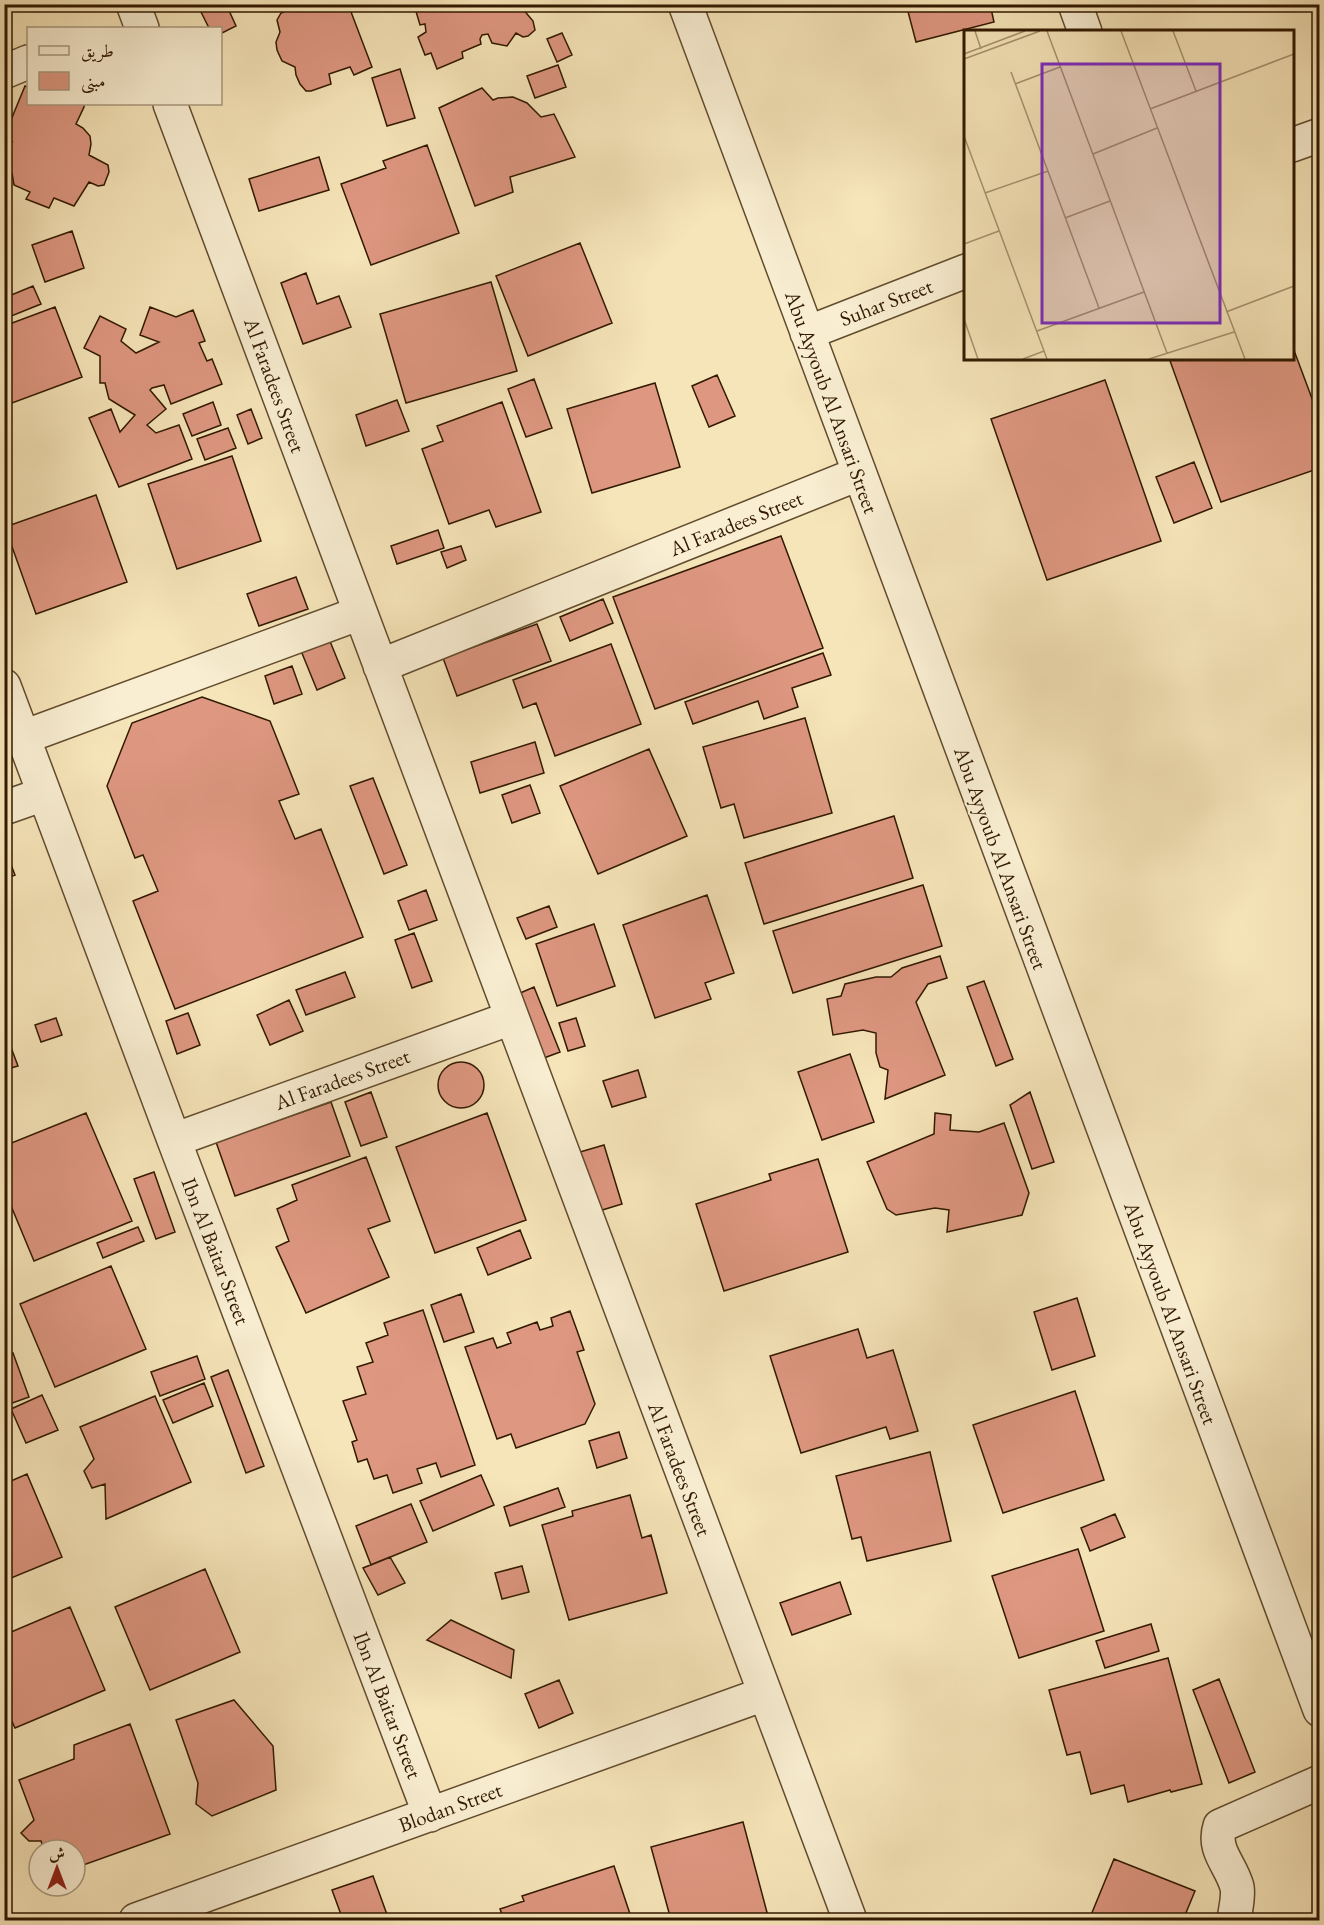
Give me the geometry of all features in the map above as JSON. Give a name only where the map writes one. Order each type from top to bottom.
[{"type":"street","name":"Abu Ayyoub Al Ansari Street","points":[[685,4],[858,474],[1320,1710]]},
{"type":"street","points":[[1075,4],[1084,30]]},
{"type":"street","points":[[4,72],[27,62]]},
{"type":"street","name":"Al Faradees Street","points":[[170,105],[850,1920]]},
{"type":"street","points":[[1294,145],[1320,135]]},
{"type":"street","name":"Suhar Street","points":[[807,333],[964,272]]},
{"type":"street","name":"Al Faradees Street","points":[[380,666],[858,474]]},
{"type":"street","points":[[24,737],[360,613]]},
{"type":"street","name":"Ibn Al Baitar Street","points":[[4,686],[430,1815]]},
{"type":"street","points":[[4,808],[44,794]]},
{"type":"street","name":"Al Faradees Street","points":[[174,1140],[511,1018]]},
{"type":"street","name":"Blodan Street","points":[[136,1920],[764,1694]]},
{"type":"street","points":[[1234,1920],[1237,1889],[1216,1837],[1220,1826],[1320,1782]]},
{"type":"building","points":[[197,4],[226,4],[236,26],[222,33],[222,27],[208,27]]},
{"type":"building","points":[[315,4],[348,4],[372,67],[354,75],[350,67],[329,74],[331,84],[306,91],[300,84],[295,67],[282,61],[277,50],[276,42],[280,32],[277,20],[281,13],[300,5],[305,10]]},
{"type":"building","points":[[416,4],[528,4],[522,8],[533,21],[535,30],[523,37],[516,33],[507,46],[492,43],[488,34],[482,35],[481,44],[462,52],[463,58],[437,69],[431,53],[425,55],[418,37],[426,32],[425,24],[420,25]]},
{"type":"building","points":[[906,4],[990,4],[994,22],[916,42]]},
{"type":"building","points":[[562,33],[572,55],[557,62],[547,39]]},
{"type":"building","points":[[558,65],[566,87],[535,98],[527,76]]},
{"type":"building","points":[[400,69],[415,118],[387,126],[372,78]]},
{"type":"building","points":[[25,86],[27,87],[27,105],[84,105],[76,124],[90,136],[89,155],[108,165],[109,172],[104,185],[98,186],[89,182],[74,206],[54,198],[49,208],[26,199],[30,192],[14,185],[12,173],[4,173],[4,146],[11,142],[4,142]]},
{"type":"building","points":[[482,88],[493,100],[513,97],[527,103],[541,117],[554,114],[575,157],[510,177],[513,192],[475,206],[439,108]]},
{"type":"building","points":[[427,145],[459,233],[371,265],[341,184],[386,168],[383,161]]},
{"type":"building","points":[[319,157],[329,190],[259,211],[249,179]]},
{"type":"building","points":[[72,231],[84,268],[45,282],[32,245]]},
{"type":"building","points":[[580,243],[612,323],[528,356],[496,276]]},
{"type":"building","points":[[306,273],[317,304],[339,296],[351,327],[303,344],[281,283]]},
{"type":"building","points":[[491,282],[517,371],[406,403],[380,314]]},
{"type":"building","points":[[33,286],[41,304],[4,319],[4,298]]},
{"type":"building","points":[[55,307],[82,377],[4,406],[4,326]]},
{"type":"building","points":[[150,307],[176,317],[193,310],[205,341],[199,343],[207,361],[212,359],[222,384],[171,404],[164,385],[150,390],[166,409],[147,425],[156,433],[179,425],[192,459],[119,487],[89,418],[111,409],[120,432],[135,415],[109,399],[105,383],[100,383],[100,356],[84,348],[100,316],[126,329],[121,341],[136,353],[159,342],[140,335]]},
{"type":"building","points":[[1294,350],[1320,420],[1320,468],[1221,502],[1170,360],[1294,360]]},
{"type":"building","points":[[717,375],[735,416],[709,427],[692,386]]},
{"type":"building","points":[[534,379],[552,428],[526,437],[508,389]]},
{"type":"building","points":[[1105,380],[1161,541],[1047,580],[991,419]]},
{"type":"building","points":[[655,383],[680,467],[592,493],[567,409]]},
{"type":"building","points":[[397,400],[409,431],[366,446],[356,415]]},
{"type":"building","points":[[213,402],[221,425],[192,436],[183,414]]},
{"type":"building","points":[[502,402],[541,512],[496,527],[489,510],[449,524],[422,449],[443,441],[437,426]]},
{"type":"building","points":[[251,409],[262,438],[248,444],[237,415]]},
{"type":"building","points":[[228,428],[236,448],[205,460],[197,439]]},
{"type":"building","points":[[232,456],[261,541],[177,569],[148,484]]},
{"type":"building","points":[[1194,462],[1212,508],[1174,523],[1156,477]]},
{"type":"building","points":[[96,495],[127,582],[36,614],[5,527]]},
{"type":"building","points":[[438,530],[444,548],[397,564],[391,546]]},
{"type":"building","points":[[781,536],[823,648],[655,709],[613,597]]},
{"type":"building","points":[[461,546],[466,560],[447,568],[441,552]]},
{"type":"building","points":[[296,577],[308,609],[259,626],[247,594]]},
{"type":"building","points":[[603,599],[613,623],[570,641],[560,617]]},
{"type":"building","points":[[537,624],[551,661],[457,696],[443,658]]},
{"type":"building","points":[[325,629],[345,678],[317,690],[297,641]]},
{"type":"building","points":[[611,644],[641,724],[555,756],[536,703],[523,708],[513,680]]},
{"type":"building","points":[[823,653],[831,675],[792,688],[798,707],[764,719],[758,701],[693,724],[685,702]]},
{"type":"building","points":[[292,666],[302,694],[274,704],[265,676]]},
{"type":"building","points":[[202,697],[270,721],[299,794],[279,801],[295,839],[321,829],[363,937],[175,1009],[133,901],[158,891],[143,855],[135,858],[107,786],[132,723]]},
{"type":"building","points":[[805,718],[832,813],[744,838],[734,804],[721,808],[703,747]]},
{"type":"building","points":[[535,742],[544,773],[480,793],[471,762]]},
{"type":"building","points":[[649,749],[687,836],[598,874],[560,786]]},
{"type":"building","points":[[373,778],[407,865],[384,874],[350,786]]},
{"type":"building","points":[[530,785],[540,813],[512,823],[502,795]]},
{"type":"building","points":[[894,816],[913,878],[764,924],[745,863]]},
{"type":"building","points":[[4,847],[15,875],[4,879]]},
{"type":"building","points":[[923,885],[942,946],[793,993],[773,931]]},
{"type":"building","points":[[426,890],[437,920],[409,930],[398,901]]},
{"type":"building","points":[[707,895],[734,973],[705,983],[711,999],[655,1018],[623,925]]},
{"type":"building","points":[[4,896],[10,909],[4,911]]},
{"type":"building","points":[[549,906],[557,927],[526,939],[517,918]]},
{"type":"building","points":[[594,924],[615,986],[557,1006],[536,944]]},
{"type":"building","points":[[414,933],[432,981],[412,988],[395,940]]},
{"type":"building","points":[[4,942],[10,956],[4,958]]},
{"type":"building","points":[[940,956],[947,978],[928,984],[916,1002],[945,1075],[885,1099],[888,1070],[880,1067],[876,1053],[876,1033],[863,1030],[833,1035],[827,999],[841,996],[845,984],[876,977],[891,977],[902,968]]},
{"type":"building","points":[[345,972],[355,997],[306,1015],[296,990]]},
{"type":"building","points":[[984,981],[1013,1059],[996,1066],[967,987]]},
{"type":"building","points":[[534,987],[560,1052],[544,1058],[518,994]]},
{"type":"building","points":[[289,1000],[303,1031],[270,1045],[257,1015]]},
{"type":"building","points":[[188,1013],[200,1045],[177,1054],[166,1021]]},
{"type":"building","points":[[56,1018],[62,1035],[41,1042],[35,1025]]},
{"type":"building","points":[[576,1018],[585,1046],[568,1051],[559,1023]]},
{"type":"building","points":[[9,1042],[18,1066],[4,1070],[4,1044]]},
{"type":"building","points":[[850,1054],[874,1122],[822,1140],[798,1072]]},
{"type":"building","points":[[461,1062],[477,1069],[484,1085],[477,1101],[461,1108],[445,1101],[438,1085],[445,1069]]},
{"type":"building","points":[[638,1070],[646,1097],[612,1107],[603,1081]]},
{"type":"building","points":[[371,1092],[387,1137],[361,1146],[345,1102]]},
{"type":"building","points":[[1030,1092],[1054,1162],[1032,1169],[1010,1105]]},
{"type":"building","points":[[331,1102],[350,1156],[235,1196],[216,1142]]},
{"type":"building","points":[[86,1113],[132,1221],[34,1261],[4,1189],[4,1146]]},
{"type":"building","points":[[487,1113],[526,1220],[435,1253],[396,1147]]},
{"type":"building","points":[[935,1113],[951,1115],[950,1130],[979,1132],[1004,1123],[1029,1193],[1022,1215],[947,1232],[949,1210],[935,1208],[896,1215],[887,1209],[867,1162],[934,1134]]},
{"type":"building","points":[[604,1145],[622,1204],[599,1211],[580,1152]]},
{"type":"building","points":[[366,1157],[390,1221],[368,1229],[389,1277],[306,1313],[276,1247],[289,1241],[277,1209],[297,1200],[292,1185]]},
{"type":"building","points":[[818,1159],[848,1252],[724,1291],[696,1204],[771,1180],[769,1174]]},
{"type":"building","points":[[154,1172],[175,1232],[156,1239],[134,1179]]},
{"type":"building","points":[[138,1227],[144,1241],[103,1258],[97,1243]]},
{"type":"building","points":[[520,1230],[531,1258],[488,1275],[477,1248]]},
{"type":"building","points":[[111,1266],[146,1349],[55,1387],[20,1304]]},
{"type":"building","points":[[461,1294],[474,1332],[444,1342],[431,1305]]},
{"type":"building","points":[[1077,1298],[1095,1356],[1052,1370],[1034,1312]]},
{"type":"building","points":[[423,1310],[475,1465],[441,1477],[436,1463],[417,1469],[422,1483],[393,1493],[387,1475],[374,1479],[367,1459],[358,1462],[352,1442],[357,1440],[343,1401],[366,1394],[357,1367],[373,1362],[366,1343],[388,1335],[384,1323]]},
{"type":"building","points":[[570,1311],[584,1350],[577,1352],[595,1404],[585,1424],[516,1448],[511,1434],[497,1439],[465,1347],[493,1338],[497,1348],[511,1343],[507,1333],[537,1322],[540,1330],[553,1326],[551,1318]]},
{"type":"building","points":[[858,1329],[867,1358],[893,1350],[918,1431],[890,1439],[886,1427],[801,1453],[770,1356]]},
{"type":"building","points":[[13,1353],[29,1397],[4,1406],[4,1356]]},
{"type":"building","points":[[197,1356],[205,1379],[160,1396],[151,1372]]},
{"type":"building","points":[[228,1370],[264,1466],[246,1473],[211,1377]]},
{"type":"building","points":[[204,1383],[213,1406],[173,1423],[163,1400]]},
{"type":"building","points":[[1075,1391],[1104,1480],[1003,1513],[973,1425]]},
{"type":"building","points":[[42,1395],[58,1430],[26,1443],[11,1409]]},
{"type":"building","points":[[155,1396],[191,1482],[106,1519],[105,1484],[92,1488],[84,1471],[94,1459],[80,1427]]},
{"type":"building","points":[[4,1409],[10,1425],[4,1427]]},
{"type":"building","points":[[619,1432],[627,1458],[597,1468],[589,1441]]},
{"type":"building","points":[[930,1452],[951,1541],[867,1561],[861,1537],[852,1539],[836,1476]]},
{"type":"building","points":[[27,1474],[62,1557],[4,1581],[4,1484]]},
{"type":"building","points":[[481,1475],[494,1505],[433,1531],[420,1501]]},
{"type":"building","points":[[558,1488],[565,1507],[510,1526],[504,1507]]},
{"type":"building","points":[[630,1495],[642,1538],[651,1535],[667,1593],[569,1620],[542,1525],[573,1516],[572,1511]]},
{"type":"building","points":[[411,1504],[427,1542],[371,1565],[356,1526]]},
{"type":"building","points":[[1115,1514],[1125,1537],[1090,1551],[1081,1528]]},
{"type":"building","points":[[1078,1549],[1104,1631],[1019,1658],[992,1576]]},
{"type":"building","points":[[390,1557],[405,1583],[378,1595],[363,1568]]},
{"type":"building","points":[[522,1566],[529,1592],[502,1599],[495,1573]]},
{"type":"building","points":[[205,1569],[240,1652],[150,1690],[115,1607]]},
{"type":"building","points":[[840,1582],[851,1614],[792,1635],[780,1603]]},
{"type":"building","points":[[70,1607],[105,1690],[15,1728],[4,1704],[4,1635]]},
{"type":"building","points":[[451,1620],[514,1650],[511,1678],[427,1640]]},
{"type":"building","points":[[1151,1624],[1159,1651],[1105,1668],[1096,1641]]},
{"type":"building","points":[[1168,1658],[1202,1784],[1128,1802],[1124,1785],[1091,1794],[1080,1752],[1067,1755],[1049,1690]]},
{"type":"building","points":[[1219,1679],[1255,1772],[1229,1783],[1193,1690]]},
{"type":"building","points":[[559,1680],[573,1713],[539,1728],[525,1694]]},
{"type":"building","points":[[234,1700],[273,1746],[276,1790],[212,1816],[196,1804],[198,1783],[176,1720]]},
{"type":"building","points":[[130,1724],[170,1834],[87,1864],[87,1838],[27,1839],[21,1833],[34,1820],[19,1780],[74,1759],[74,1745]]},
{"type":"building","points":[[743,1822],[769,1920],[671,1920],[651,1847]]},
{"type":"building","points":[[1114,1859],[1195,1891],[1183,1920],[1089,1920]]},
{"type":"building","points":[[614,1866],[632,1920],[504,1920],[500,1909],[524,1901],[522,1896]]},
{"type":"building","points":[[373,1876],[389,1920],[343,1920],[332,1890]]},
{"type":"building","points":[[456,1915],[458,1920],[442,1920]]}]
